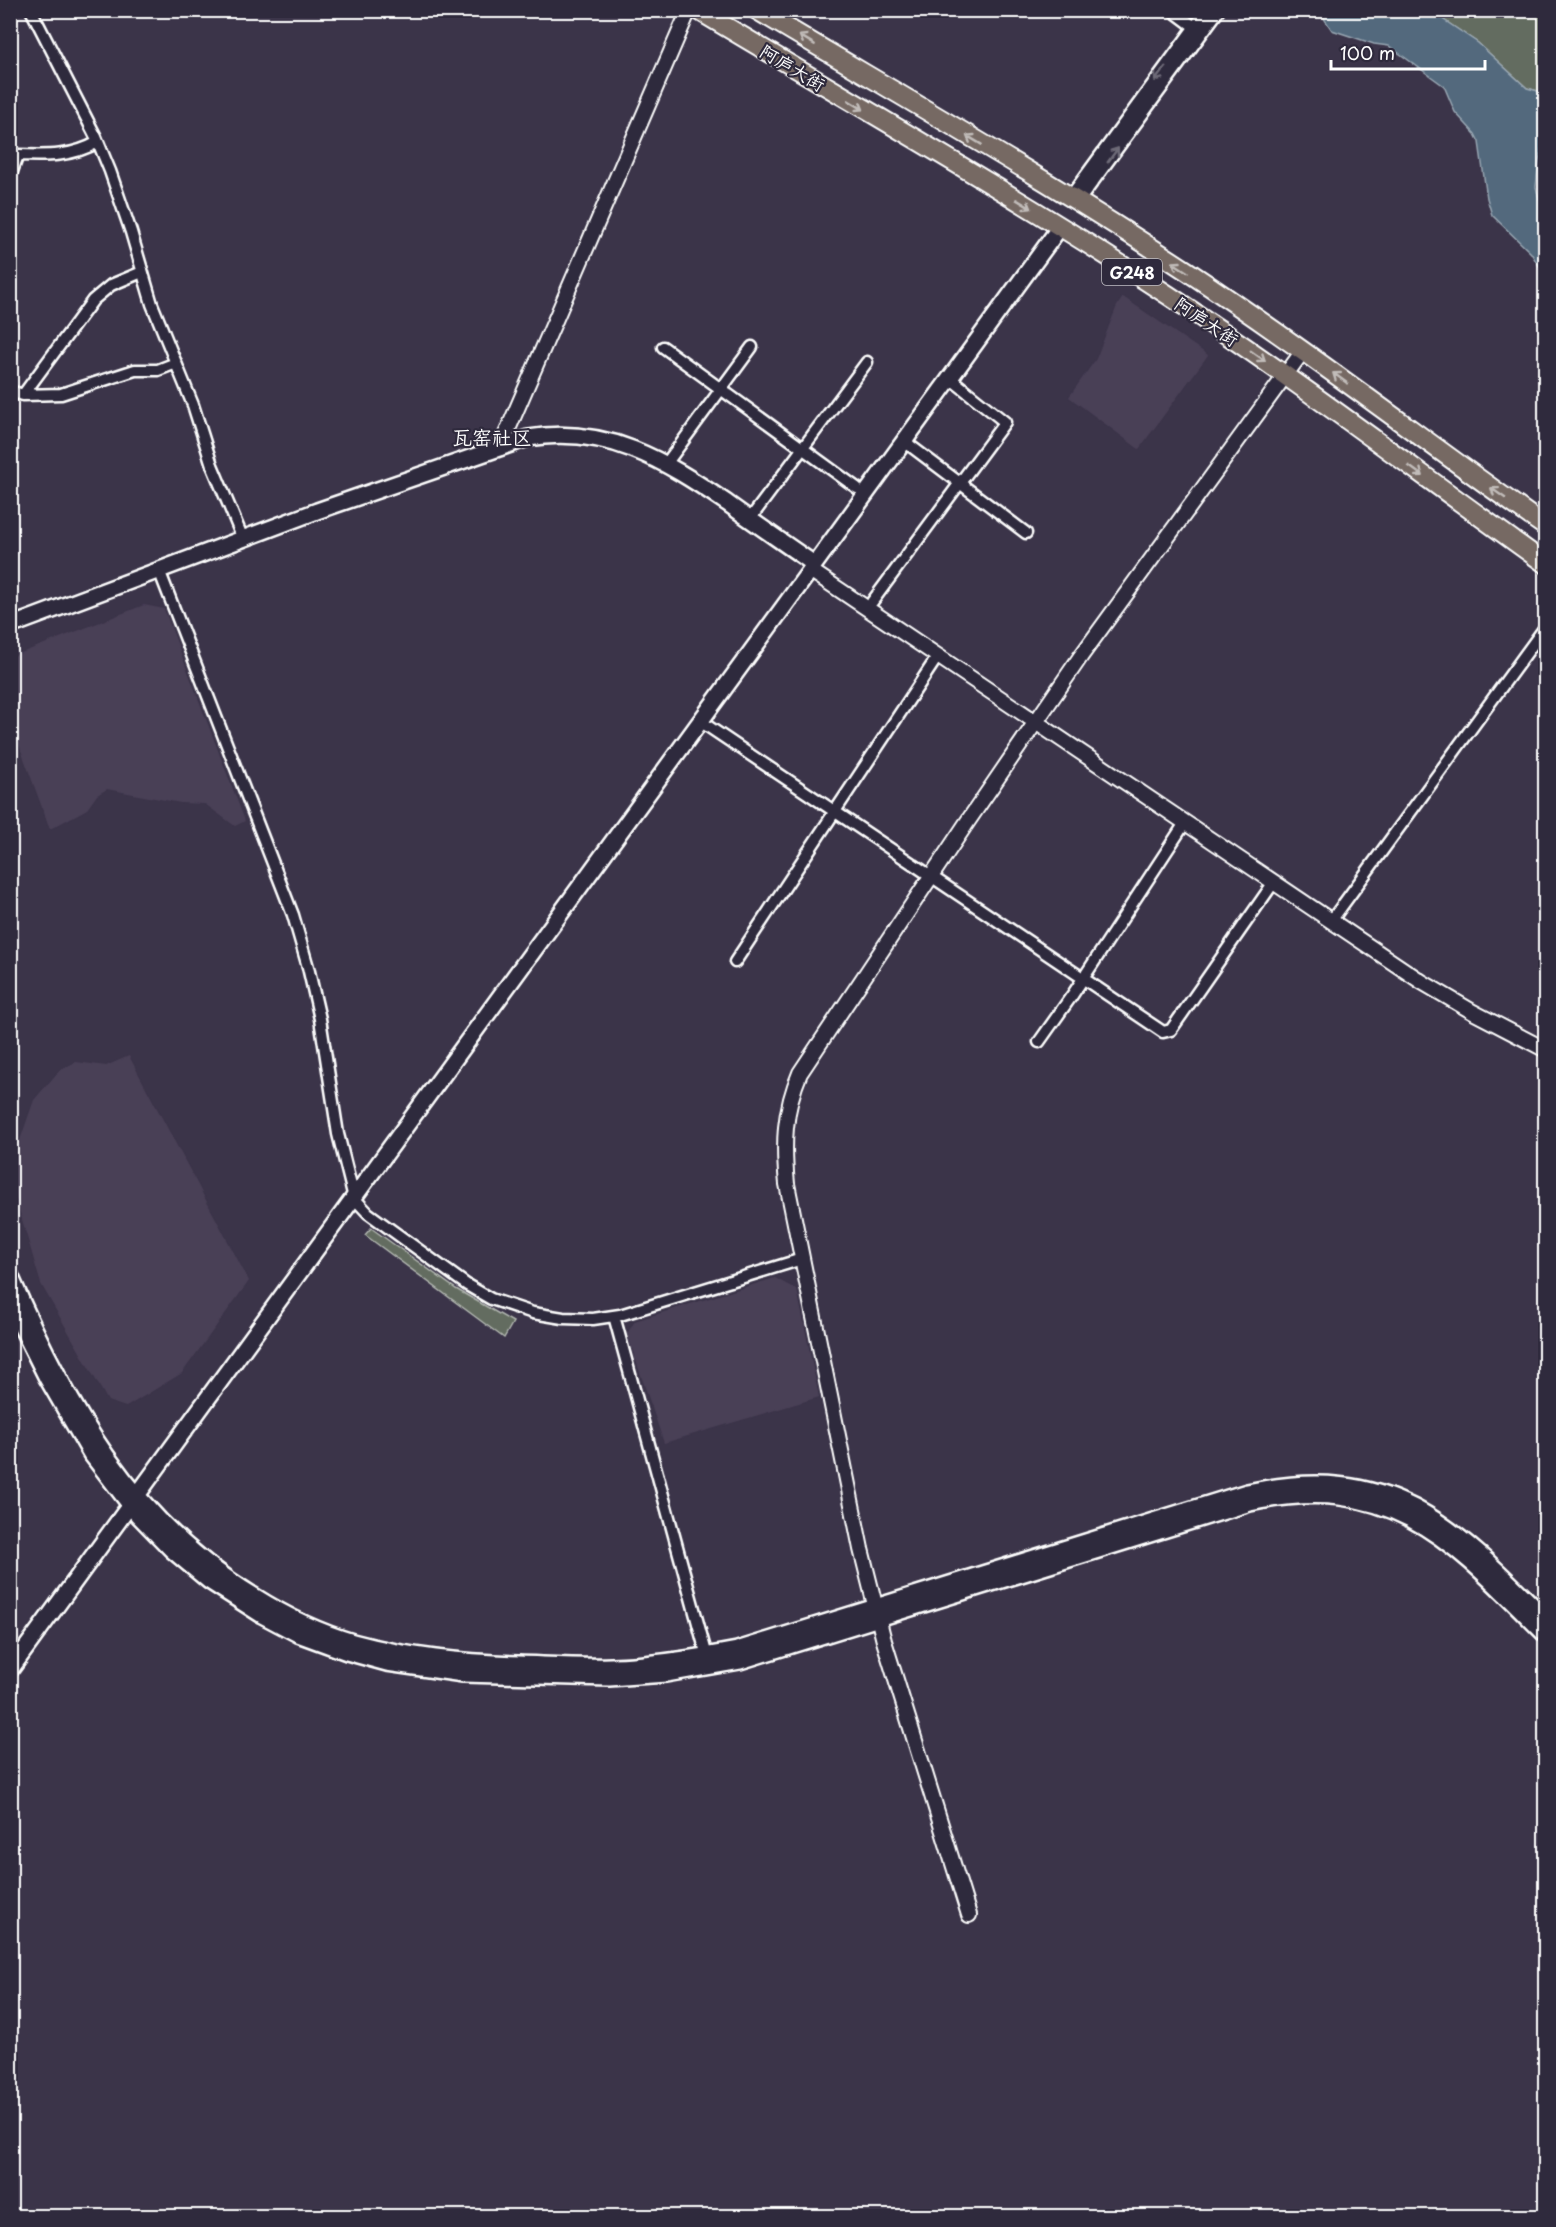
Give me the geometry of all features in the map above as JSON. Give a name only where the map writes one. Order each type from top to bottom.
[{"type":"highway","name":"阿庐大街","points":[[698,10],[1056,224],[1168,295],[1285,375],[1545,564]]},
{"type":"highway","name":"G248","points":[[757,10],[1074,200]]},
{"type":"highway","name":"阿庐大街","points":[[1074,200],[1184,270],[1303,351],[1545,527]]},
{"type":"main road","points":[[10,1652],[129,1497],[808,564],[904,441],[1056,224]]},
{"type":"main road","points":[[352,1191],[700,721],[808,564],[857,488],[1056,224]]},
{"type":"main road","points":[[10,633],[243,539],[528,438],[543,435],[577,435],[624,445],[666,464],[750,519],[808,564]]},
{"type":"main road","points":[[10,626],[529,445],[560,441],[608,447],[648,462],[808,564]]},
{"type":"main road","points":[[10,1275],[57,1372],[129,1497]]},
{"type":"main road","points":[[10,1304],[30,1347],[90,1454],[129,1497],[180,1542],[233,1584],[303,1623],[351,1641],[410,1655],[464,1662],[609,1666],[708,1661],[737,1650],[877,1612],[1250,1503],[1282,1497],[1318,1495],[1344,1497],[1378,1505],[1403,1515],[1436,1533],[1465,1557],[1545,1635]]},
{"type":"main road","points":[[877,1612],[1247,1492],[1318,1483],[1369,1490],[1390,1497],[1442,1523],[1473,1548],[1545,1619]]},
{"type":"main road","points":[[10,1670],[129,1497]]},
{"type":"street","points":[[31,10],[98,142],[123,206],[152,304],[201,424],[212,465],[243,539]]},
{"type":"street","points":[[500,448],[689,10]]},
{"type":"street","points":[[1172,10],[1199,30]]},
{"type":"street","points":[[1199,30],[1207,10]]},
{"type":"street","points":[[1074,200],[1199,30],[1219,10]]},
{"type":"street","points":[[10,177],[18,155],[59,156],[80,151],[98,142]]},
{"type":"street","points":[[23,395],[93,300],[111,285],[142,272]]},
{"type":"street","points":[[663,347],[857,488]]},
{"type":"street","points":[[666,464],[752,347]]},
{"type":"street","points":[[969,1915],[877,1612],[861,1549],[787,1184],[784,1156],[786,1115],[800,1073],[930,877],[1081,656],[1303,351]]},
{"type":"street","points":[[750,519],[867,362]]},
{"type":"street","points":[[10,391],[23,395],[61,394],[135,370],[158,370],[176,363]]},
{"type":"street","points":[[872,602],[1005,422],[950,378]]},
{"type":"street","points":[[904,441],[1026,533]]},
{"type":"street","points":[[808,564],[872,602],[1185,823],[1274,882],[1451,991],[1545,1042]]},
{"type":"street","points":[[808,564],[938,656],[1038,719],[1333,918],[1447,998],[1545,1050]]},
{"type":"street","points":[[161,573],[293,915],[320,1018],[338,1134],[352,1191],[368,1213],[467,1285],[492,1299],[518,1309],[548,1316],[579,1319],[614,1316],[802,1259]]},
{"type":"street","points":[[1333,918],[1545,626]]},
{"type":"street","points":[[735,962],[938,656]]},
{"type":"street","points":[[700,721],[1160,1031],[1171,1030],[1274,882]]},
{"type":"street","points":[[1039,1042],[1185,823]]},
{"type":"street","points":[[614,1316],[708,1661]]},
{"type":"shaded area","points":[[1123,297],[1208,355],[1139,449],[1069,397],[1096,359],[1117,306]]},
{"type":"shaded area","points":[[144,605],[164,609],[245,821],[235,826],[205,804],[181,803],[107,789],[97,795],[87,809],[50,829],[11,723],[11,657]]},
{"type":"shaded area","points":[[129,1056],[249,1281],[182,1373],[126,1407],[108,1401],[41,1284],[11,1182],[10,1169],[34,1100],[60,1070],[76,1062],[106,1066]]},
{"type":"shaded area","points":[[775,1278],[797,1290],[819,1397],[664,1443],[627,1334],[635,1321]]},
{"type":"green space","points":[[1436,11],[1545,11],[1545,93],[1527,88],[1478,43],[1441,18]]},
{"type":"green space","points":[[371,1228],[456,1289],[513,1322],[504,1338],[365,1235]]},
{"type":"water","points":[[1322,11],[1436,11],[1441,18],[1478,43],[1527,88],[1545,93],[1545,132],[1536,187],[1545,221],[1545,271],[1531,253],[1492,215],[1487,198],[1479,142],[1475,134],[1455,112],[1444,86],[1389,46],[1374,44],[1332,30]]},
{"type":"district","name":"瓦窑社区","points":[[492,437]]}]
